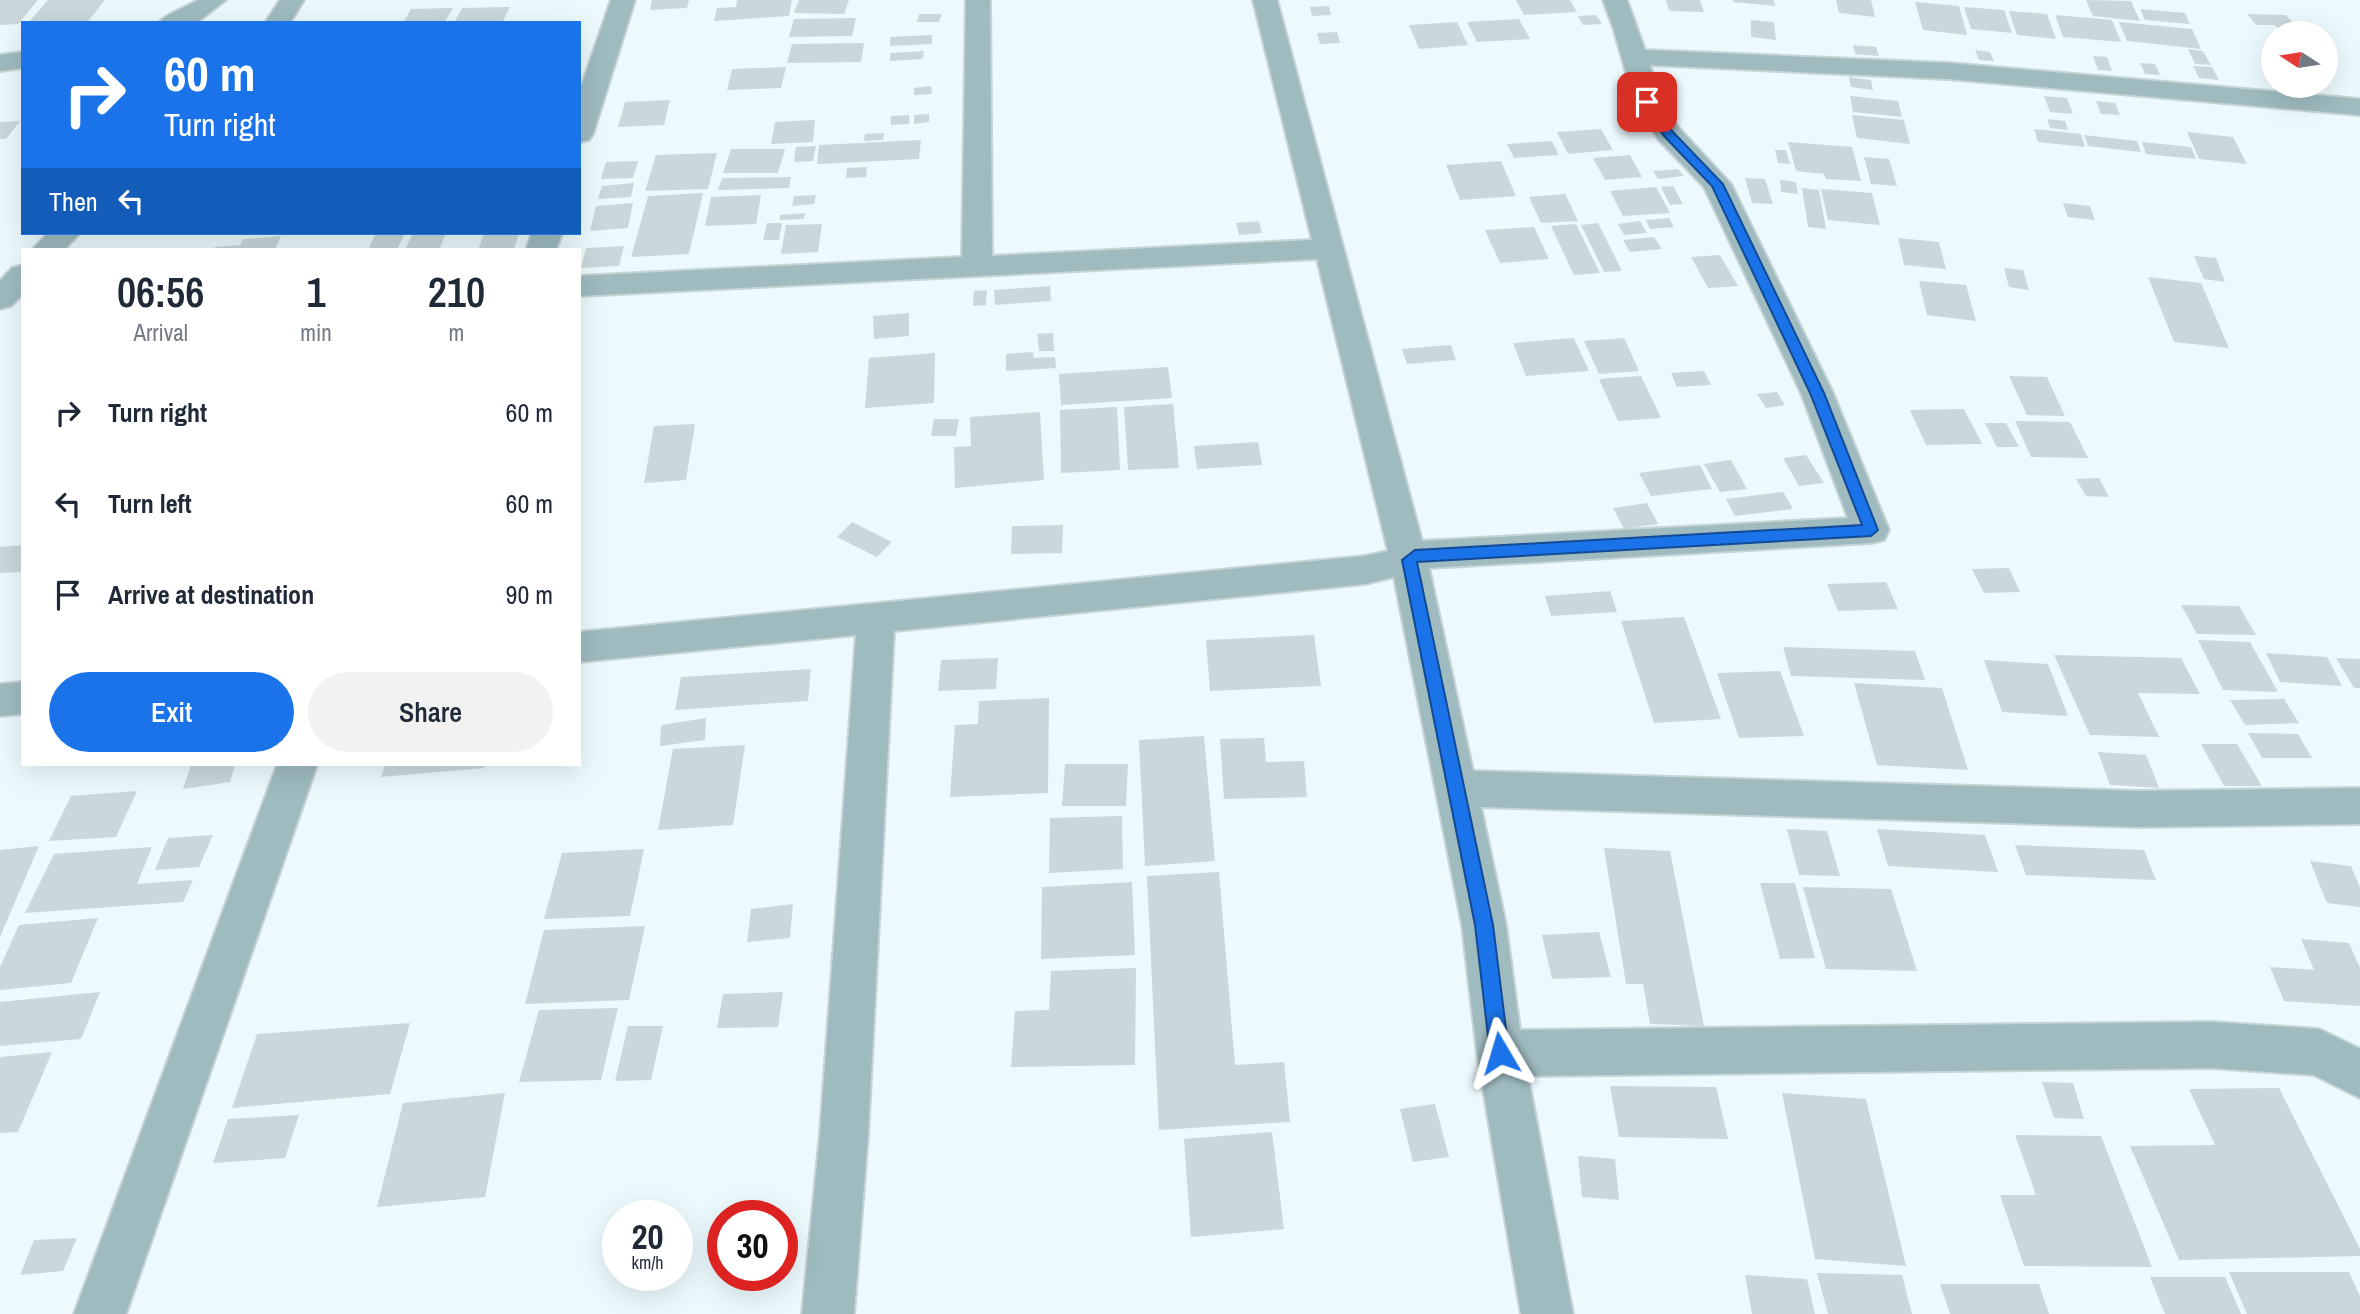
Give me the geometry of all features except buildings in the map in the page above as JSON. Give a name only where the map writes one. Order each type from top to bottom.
[{"type":"street","points":[[177,21],[191,16],[214,0]]},
{"type":"street","points":[[278,21],[292,0]]},
{"type":"street","points":[[581,128],[623,0]]},
{"type":"street","points":[[977,265],[978,0]]},
{"type":"street","points":[[1265,0],[1409,560],[1484,925],[1500,1053],[1547,1314]]},
{"type":"street","points":[[581,647],[1365,570],[1409,560],[1415,555],[1871,530],[1817,393],[1717,184],[1668,134],[1647,102],[1615,0]]},
{"type":"street","points":[[1635,57],[1948,71],[2360,107]]},
{"type":"street","points":[[0,63],[21,60]]},
{"type":"street","points":[[49,248],[63,235]]},
{"type":"street","points":[[581,286],[1329,249]]},
{"type":"street","points":[[0,299],[21,277]]},
{"type":"street","points":[[0,315],[21,314]]},
{"type":"street","points":[[828,1314],[844,1134],[876,619]]},
{"type":"street","points":[[0,700],[21,698]]},
{"type":"street","points":[[100,1314],[297,766]]},
{"type":"street","points":[[1455,788],[2138,808],[2360,806]]},
{"type":"street","points":[[1500,1053],[2211,1045],[2319,1052],[2360,1074]]},
{"type":"route","points":[[1500,1053],[1484,925],[1409,560],[1415,555],[1871,530],[1817,393],[1717,184],[1668,134],[1647,102]]}]
